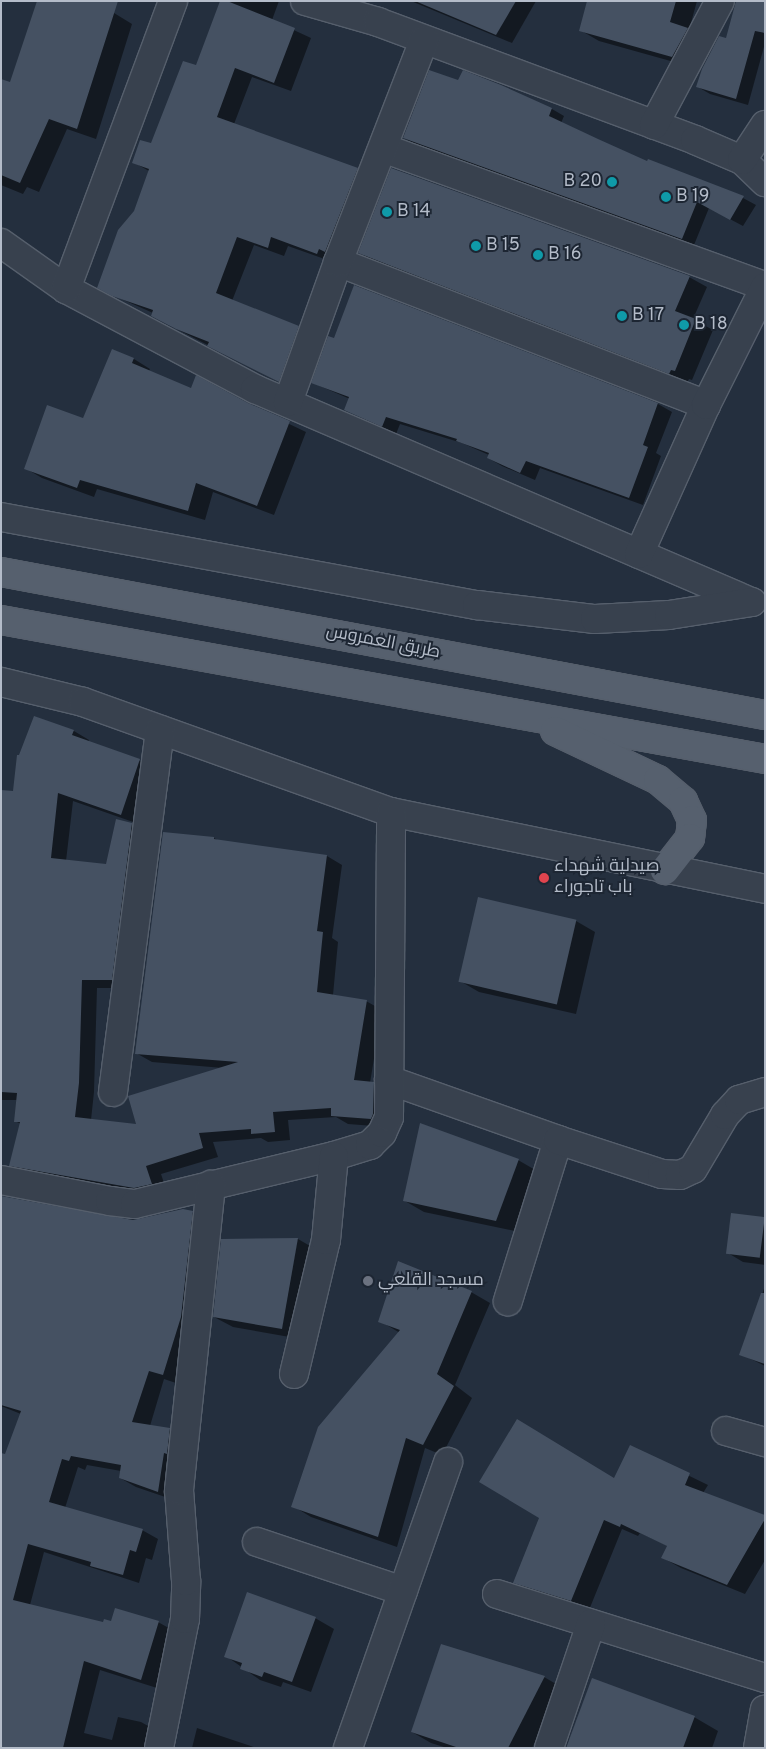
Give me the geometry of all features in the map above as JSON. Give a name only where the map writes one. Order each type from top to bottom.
[{"type":"main road","name":"طريق العمروس","points":[[1,572],[765,715]]},
{"type":"main road","points":[[1,620],[765,759]]},
{"type":"main road","points":[[520,714],[658,780],[683,801],[692,820],[690,838],[666,870]]},
{"type":"street","points":[[66,289],[173,1]]},
{"type":"street","points":[[305,1],[383,12],[424,40],[654,125],[742,160],[765,182]]},
{"type":"street","points":[[654,125],[720,1]]},
{"type":"street","points":[[288,402],[338,262],[424,40]]},
{"type":"street","points":[[742,160],[765,125]]},
{"type":"street","points":[[382,148],[765,287],[706,405],[639,554]]},
{"type":"street","points":[[1,243],[66,289],[255,389],[639,554],[758,598]]},
{"type":"street","points":[[338,262],[706,405]]},
{"type":"street","points":[[1,517],[477,605],[595,619],[669,614],[758,598]]},
{"type":"street","points":[[1,682],[83,702],[391,812],[765,890]]},
{"type":"street","points":[[113,1092],[160,730]]},
{"type":"street","points":[[1,1180],[135,1204],[334,1156],[370,1145],[382,1133],[389,1117],[391,812]]},
{"type":"street","points":[[389,1080],[558,1140],[662,1174],[680,1175],[693,1169],[725,1115],[739,1100],[765,1092]]},
{"type":"street","points":[[508,1301],[558,1140]]},
{"type":"street","points":[[294,1374],[326,1240],[334,1156]]},
{"type":"street","points":[[159,1748],[185,1619],[184,1551],[179,1490],[210,1185]]},
{"type":"street","points":[[726,1431],[765,1442]]},
{"type":"street","points":[[348,1748],[448,1462]]},
{"type":"street","points":[[257,1542],[403,1591]]},
{"type":"street","points":[[497,1594],[765,1678]]},
{"type":"street","points":[[548,1748],[591,1624]]},
{"type":"street","points":[[758,1748],[765,1710]]},
{"type":"building","points":[[37,1],[118,1],[77,129],[49,119],[20,183],[1,175],[1,79],[10,82]]},
{"type":"building","points":[[220,1],[227,1],[295,28],[274,83],[235,68],[217,117],[358,168],[325,252],[319,249],[317,254],[271,237],[268,248],[237,237],[216,293],[299,326],[279,382],[207,346],[209,342],[176,329],[151,316],[153,310],[112,296],[97,288],[118,230],[134,211],[149,169],[132,163],[140,140],[151,143],[183,61],[196,65]]},
{"type":"building","points":[[415,1],[516,1],[496,35]]},
{"type":"building","points":[[587,1],[676,1],[670,22],[688,28],[672,57],[579,31]]},
{"type":"building","points":[[736,1],[765,1],[765,33],[755,31],[736,99],[696,87],[702,69],[719,36],[726,38]]},
{"type":"building","points":[[429,70],[458,80],[463,70],[501,85],[552,108],[549,116],[598,139],[647,161],[648,159],[744,196],[730,220],[697,202],[682,239],[403,138]]},
{"type":"building","points":[[391,168],[690,276],[675,311],[696,319],[675,371],[671,370],[669,374],[358,253]]},
{"type":"building","points":[[354,285],[658,403],[643,445],[648,447],[629,498],[526,461],[520,473],[487,458],[489,453],[456,441],[457,439],[386,417],[382,427],[344,410],[349,397],[311,383],[328,336],[334,338]]},
{"type":"building","points":[[112,349],[134,358],[132,363],[191,388],[196,375],[248,403],[290,421],[257,506],[196,483],[188,511],[80,480],[77,488],[24,469],[47,405],[83,418]]},
{"type":"building","points":[[34,716],[74,730],[72,735],[140,759],[121,815],[58,793],[51,858],[106,864],[116,819],[132,823],[112,980],[82,980],[79,1083],[75,1117],[136,1124],[128,1096],[238,1062],[135,1054],[163,832],[214,837],[214,839],[327,855],[317,931],[323,932],[317,992],[367,1000],[354,1080],[374,1082],[373,1114],[371,1119],[331,1116],[331,1108],[273,1112],[275,1132],[251,1134],[251,1129],[199,1133],[203,1148],[146,1166],[152,1184],[134,1188],[9,1166],[20,1122],[14,1122],[17,1093],[1,1092],[1,790],[13,791],[17,755],[19,755]]},
{"type":"building","points":[[478,897],[576,920],[557,1004],[458,982]]},
{"type":"building","points":[[420,1123],[519,1159],[496,1221],[403,1201]]},
{"type":"building","points":[[1,1196],[133,1220],[183,1209],[193,1211],[181,1317],[163,1375],[149,1371],[132,1422],[170,1428],[167,1454],[164,1453],[158,1492],[119,1478],[121,1465],[71,1456],[69,1461],[62,1459],[49,1502],[143,1529],[136,1552],[130,1550],[123,1575],[90,1566],[91,1562],[28,1544],[13,1600],[103,1622],[104,1619],[111,1621],[115,1608],[159,1621],[141,1680],[84,1661],[63,1748],[1,1748],[1,1453],[5,1454],[21,1411],[1,1405]]},
{"type":"building","points":[[731,1213],[765,1217],[760,1258],[726,1254]]},
{"type":"building","points":[[298,1238],[282,1329],[213,1317],[221,1239]]},
{"type":"building","points":[[398,1261],[472,1291],[437,1374],[454,1386],[423,1445],[406,1438],[378,1537],[291,1507],[318,1427],[400,1330],[378,1322]]},
{"type":"building","points":[[761,1293],[765,1293],[765,1364],[739,1355]]},
{"type":"building","points":[[517,1419],[614,1478],[630,1445],[690,1473],[685,1485],[765,1515],[765,1519],[727,1585],[661,1558],[667,1546],[621,1524],[620,1527],[604,1520],[571,1601],[513,1583],[539,1518],[479,1482]]},
{"type":"building","points":[[247,1592],[316,1617],[292,1682],[264,1672],[262,1677],[240,1669],[242,1663],[224,1657]]},
{"type":"building","points":[[441,1644],[545,1676],[508,1748],[459,1748],[411,1732]]},
{"type":"building","points":[[592,1678],[695,1716],[683,1748],[566,1748]]},
{"type":"place","name":"B 20","points":[[612,182]]},
{"type":"place","name":"B 19","points":[[666,197]]},
{"type":"place","name":"B 14","points":[[387,212]]},
{"type":"place","name":"B 15","points":[[476,246]]},
{"type":"place","name":"B 16","points":[[538,255]]},
{"type":"place","name":"B 17","points":[[622,316]]},
{"type":"place","name":"B 18","points":[[684,325]]},
{"type":"place","name":"صيدلية شهداء باب تاجوراء","points":[[544,878]]},
{"type":"place","name":"مسجد القلعي","points":[[368,1281]]}]
